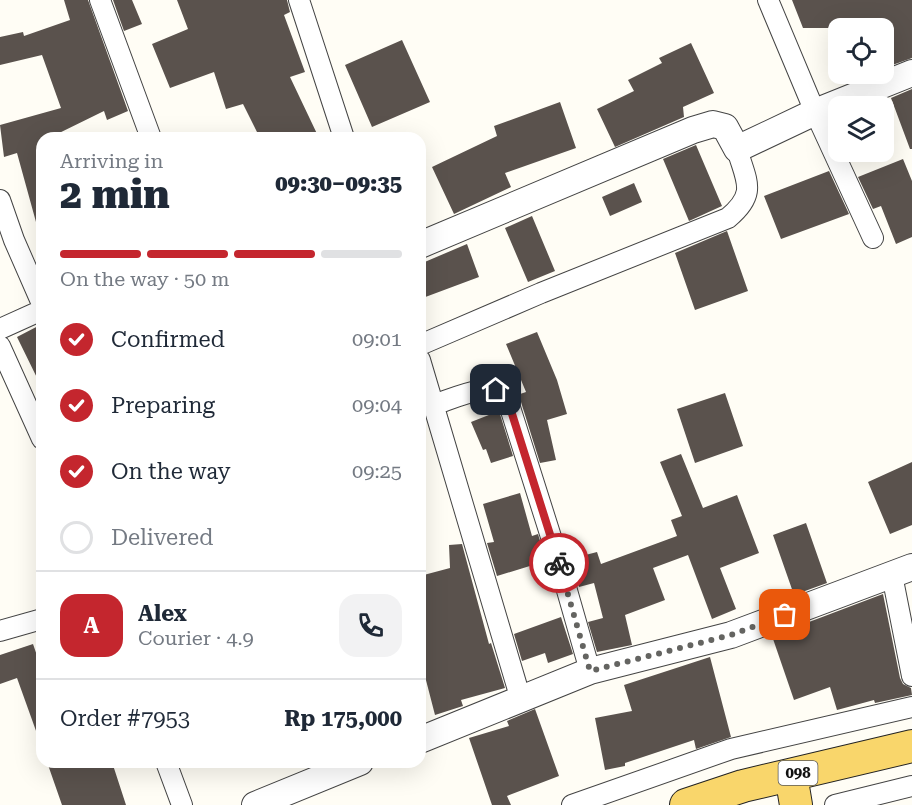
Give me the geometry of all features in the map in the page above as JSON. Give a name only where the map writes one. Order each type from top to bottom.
[{"type":"main road","name":"098","points":[[686,805],[743,786],[794,790],[912,747]]},
{"type":"street","points":[[100,0],[149,132]]},
{"type":"street","points":[[299,0],[342,132]]},
{"type":"street","points":[[768,0],[815,112],[873,238]]},
{"type":"street","points":[[737,149],[815,112],[912,73]]},
{"type":"street","points":[[426,242],[693,130],[713,124],[725,127],[737,149],[748,189],[743,205],[728,218],[541,293],[426,342]]},
{"type":"street","points":[[0,200],[14,240],[36,290]]},
{"type":"street","points":[[0,329],[36,313]]},
{"type":"street","points":[[0,346],[36,411]]},
{"type":"street","points":[[426,381],[521,700]]},
{"type":"street","points":[[433,405],[483,390],[496,390],[507,398],[558,559],[590,671]]},
{"type":"street","points":[[426,738],[590,671],[731,635],[902,571],[912,676]]},
{"type":"street","points":[[0,631],[36,621]]},
{"type":"street","points":[[572,805],[731,749],[912,707]]},
{"type":"street","points":[[168,768],[182,805]]},
{"type":"street","points":[[255,805],[345,768]]},
{"type":"street","points":[[835,805],[912,786]]},
{"type":"building","points":[[64,0],[88,0],[128,111],[107,120],[104,111],[61,132],[36,132],[36,222],[17,153],[4,157],[0,125],[61,108],[42,55],[0,65],[0,37],[23,32],[24,36],[70,20]]},
{"type":"building","points":[[113,0],[132,0],[142,24],[124,31]]},
{"type":"building","points":[[177,0],[287,0],[290,12],[284,15],[305,72],[290,77],[316,132],[257,132],[243,104],[226,109],[214,72],[170,88],[152,44],[188,29]]},
{"type":"building","points":[[792,0],[912,0],[912,58],[894,64],[894,18],[828,18],[828,28],[803,28]]},
{"type":"building","points":[[402,40],[430,102],[372,127],[345,65]]},
{"type":"building","points":[[691,43],[714,93],[683,107],[684,117],[615,147],[597,109],[634,91],[628,80],[662,63],[659,58]]},
{"type":"building","points":[[912,89],[912,149],[910,149],[894,106],[894,97]]},
{"type":"building","points":[[560,102],[576,148],[505,173],[511,187],[454,214],[432,167],[497,136],[494,126]]},
{"type":"building","points":[[696,145],[722,206],[689,221],[663,159]]},
{"type":"building","points":[[903,159],[912,181],[912,237],[896,244],[881,206],[873,209],[858,177]]},
{"type":"building","points":[[829,171],[849,214],[781,239],[764,196]]},
{"type":"building","points":[[634,183],[642,202],[610,216],[602,197]]},
{"type":"building","points":[[532,216],[555,271],[528,282],[505,228]]},
{"type":"building","points":[[727,231],[748,291],[695,310],[675,253]]},
{"type":"building","points":[[467,244],[479,277],[426,297],[426,261]]},
{"type":"building","points":[[36,327],[36,376],[17,337]]},
{"type":"building","points":[[537,332],[557,380],[567,414],[547,420],[556,460],[540,463],[521,402],[520,394],[526,392],[506,344]]},
{"type":"building","points":[[725,393],[743,446],[695,463],[677,409]]},
{"type":"building","points":[[499,411],[513,456],[491,463],[471,422]]},
{"type":"building","points":[[681,454],[703,508],[737,495],[759,553],[720,568],[736,609],[712,619],[688,555],[653,568],[665,600],[625,615],[632,645],[597,652],[588,622],[603,618],[594,583],[579,587],[570,559],[597,552],[601,564],[677,536],[671,520],[682,516],[660,462]]},
{"type":"building","points":[[912,462],[912,525],[890,534],[868,482]]},
{"type":"building","points":[[520,493],[532,536],[538,534],[546,561],[497,576],[487,543],[494,542],[483,504]]},
{"type":"building","points":[[806,523],[827,583],[794,595],[773,535]]},
{"type":"building","points":[[462,544],[489,644],[491,643],[505,688],[461,700],[463,706],[435,715],[426,680],[426,574],[450,568],[449,545]]},
{"type":"building","points":[[883,594],[900,678],[903,684],[911,688],[912,695],[875,703],[874,700],[837,710],[830,687],[794,700],[772,636]]},
{"type":"building","points":[[561,617],[573,654],[548,663],[545,653],[522,661],[514,634]]},
{"type":"building","points":[[33,644],[36,653],[36,731],[17,678],[0,684],[0,655]]},
{"type":"building","points":[[710,657],[731,737],[696,749],[694,740],[625,763],[625,766],[605,770],[595,718],[632,711],[624,685]]},
{"type":"building","points":[[535,709],[559,776],[507,796],[511,805],[492,805],[469,738],[509,726],[507,721]]},
{"type":"building","points":[[49,768],[114,768],[126,805],[62,805]]},
{"type":"way so far","points":[[559,563],[590,671],[731,635],[785,615]]},
{"type":"route","points":[[496,390],[507,398],[559,563]]}]
